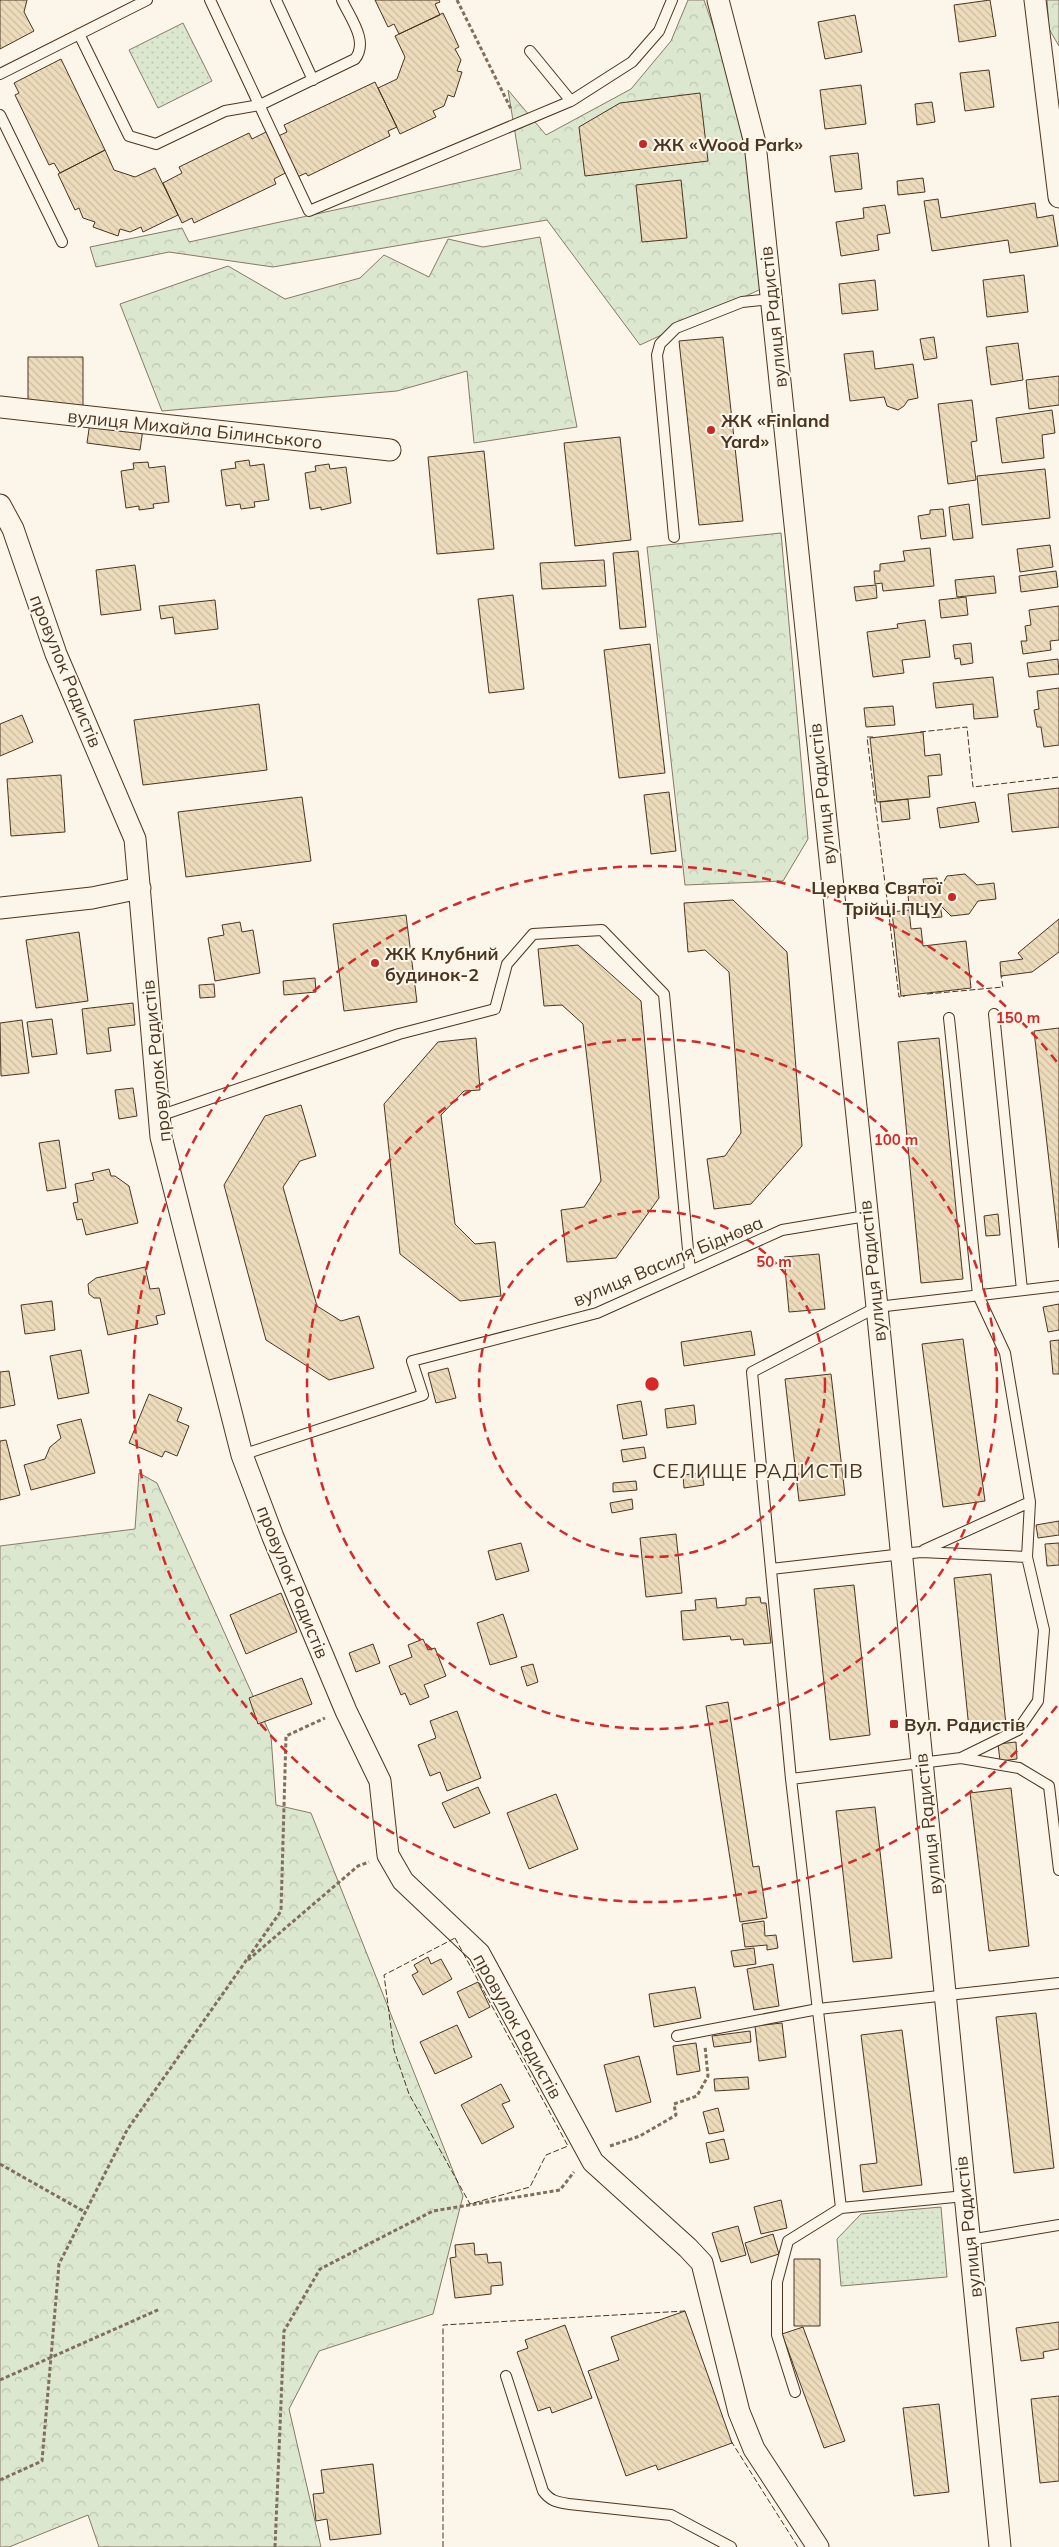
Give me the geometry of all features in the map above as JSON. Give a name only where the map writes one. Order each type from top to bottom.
[{"type":"street","name":"вулиця Радистів","points":[[718,0],[755,143],[876,1307],[911,1553],[922,1762],[1000,2547]]},
{"type":"street","points":[[1035,0],[1059,197]]},
{"type":"street","name":"вулиця Михайла Білинського","points":[[0,408],[390,450]]},
{"type":"street","name":"провулок Радистів","points":[[0,505],[13,529],[56,654],[135,839],[161,1137],[242,1455],[273,1537],[346,1711],[380,1781],[388,1855],[403,1881],[479,1953],[588,2154],[608,2177],[688,2248],[702,2264],[739,2412],[754,2449],[818,2547]]},
{"type":"street","points":[[0,908],[92,898],[140,888]]},
{"type":"lane","points":[[0,74],[147,0]]},
{"type":"lane","points":[[210,0],[309,211],[571,101],[632,62],[659,30],[672,0]]},
{"type":"lane","points":[[276,0],[313,80]]},
{"type":"lane","points":[[79,34],[129,136],[156,144],[225,111],[260,105],[355,59],[361,52],[361,41],[342,0]]},
{"type":"lane","points":[[530,51],[571,101]]},
{"type":"lane","points":[[0,115],[62,242]]},
{"type":"lane","points":[[674,537],[657,355],[660,344],[676,328],[742,302],[771,299]]},
{"type":"lane","points":[[159,1116],[399,1034],[495,1008],[507,964],[533,934],[602,930],[664,994],[690,1272]]},
{"type":"lane","points":[[994,1014],[1022,1290]]},
{"type":"lane","points":[[949,1018],[978,1294],[1005,1354],[1030,1502],[1027,1557],[1044,1630],[1038,1701],[1018,1730],[961,1758]]},
{"type":"lane","name":"вулиця Василя Біднова","points":[[242,1455],[423,1395],[412,1360],[597,1312],[782,1230],[866,1216]]},
{"type":"lane","points":[[841,2208],[791,1779],[752,1372],[876,1307],[1059,1286]]},
{"type":"lane","points":[[911,1553],[1030,1502]]},
{"type":"lane","points":[[771,1569],[911,1553],[1027,1557]]},
{"type":"lane","points":[[791,1779],[961,1758],[1019,1768],[1049,1786],[1059,1870]]},
{"type":"lane","points":[[677,2036],[818,2010],[1059,1983]]},
{"type":"lane","points":[[795,2392],[777,2335],[777,2282],[788,2241],[841,2208],[965,2196]]},
{"type":"lane","points":[[969,2240],[1059,2225]]},
{"type":"lane","points":[[506,2376],[543,2491],[548,2497],[555,2502],[671,2515],[732,2547]]},
{"type":"path","points":[[457,0],[518,123]]},
{"type":"path","points":[[0,2480],[42,2461],[59,2264],[127,2130],[281,1911],[286,1736],[329,1716],[346,1711]]},
{"type":"path","points":[[244,1964],[358,1866],[388,1855]]},
{"type":"path","points":[[275,2547],[284,2331],[320,2269],[433,2211],[560,2190],[588,2154],[640,2136],[676,2115],[674,2104],[697,2096],[708,2076],[704,2031]]},
{"type":"path","points":[[0,2164],[85,2212]]},
{"type":"path","points":[[0,2380],[160,2309]]},
{"type":"green space","points":[[688,0],[704,0],[729,72],[750,176],[761,289],[640,345],[547,220],[273,267],[169,252],[96,267],[90,247],[182,228],[189,242],[521,169],[508,90],[546,135],[631,89],[671,41]]},
{"type":"green space","points":[[1047,0],[1059,0],[1059,46],[1049,29]]},
{"type":"green space","points":[[183,23],[212,81],[158,108],[129,50]]},
{"type":"green space","points":[[540,237],[577,427],[474,443],[467,371],[397,391],[162,411],[120,304],[228,266],[285,299],[360,278],[384,255],[429,277],[448,239],[483,247]]},
{"type":"green space","points":[[781,533],[808,839],[783,881],[685,885],[647,547]]},
{"type":"green space","points":[[139,1473],[157,1483],[271,1736],[276,1805],[311,1813],[463,2196],[433,2314],[319,2351],[289,2409],[321,2547],[99,2547],[88,2515],[9,2547],[0,2547],[0,1546],[135,1529]]},
{"type":"green space","points":[[941,2207],[947,2277],[841,2286],[837,2239],[861,2214]]},
{"type":"building","points":[[0,0],[27,0],[24,12],[34,31],[0,49]]},
{"type":"building","points":[[375,0],[439,0],[440,2],[435,4],[440,15],[399,34],[394,24],[388,27]]},
{"type":"building","points":[[990,0],[996,36],[959,42],[954,5]]},
{"type":"building","points":[[443,13],[459,47],[455,49],[461,60],[457,71],[462,72],[454,97],[448,95],[444,106],[433,111],[436,117],[400,134],[378,88],[397,79],[405,57],[395,36]]},
{"type":"building","points":[[855,15],[862,52],[825,59],[818,22]]},
{"type":"building","points":[[61,59],[105,150],[60,173],[54,163],[49,165],[15,95],[19,93],[14,83]]},
{"type":"building","points":[[989,70],[994,107],[965,111],[960,73]]},
{"type":"building","points":[[375,82],[397,127],[388,131],[390,136],[308,176],[306,173],[291,180],[272,139],[287,132],[284,125]]},
{"type":"building","points":[[861,85],[866,124],[825,129],[820,90]]},
{"type":"building","name":"ЖК «Wood Park»","points":[[700,93],[708,161],[585,176],[579,127],[620,103]]},
{"type":"building","points":[[932,102],[935,122],[917,125],[915,104]]},
{"type":"building","points":[[268,131],[287,172],[274,179],[276,184],[194,223],[192,218],[182,223],[163,183],[182,173],[179,167],[249,133],[252,139]]},
{"type":"building","points":[[105,150],[114,170],[135,177],[155,168],[178,215],[143,232],[141,227],[130,232],[120,229],[118,236],[93,227],[95,222],[83,218],[79,208],[75,210],[58,174]]},
{"type":"building","points":[[858,153],[862,189],[835,192],[830,156]]},
{"type":"building","points":[[923,178],[925,192],[898,195],[897,181]]},
{"type":"building","points":[[681,180],[687,238],[642,242],[636,185]]},
{"type":"building","points":[[938,199],[941,218],[1035,203],[1037,218],[1053,215],[1058,246],[1010,253],[1008,240],[932,251],[924,201]]},
{"type":"building","points":[[885,205],[890,233],[877,235],[879,250],[841,256],[836,222],[864,218],[863,208]]},
{"type":"building","points":[[1024,275],[1028,312],[987,317],[983,280]]},
{"type":"building","points":[[875,280],[878,310],[842,314],[839,284]]},
{"type":"building","name":"ЖК «Finland Yard»","points":[[723,337],[743,521],[699,525],[679,341]]},
{"type":"building","points":[[934,337],[937,358],[924,360],[920,339]]},
{"type":"building","points":[[1018,343],[1023,380],[991,385],[986,347]]},
{"type":"building","points":[[873,351],[875,369],[913,364],[918,398],[908,400],[898,410],[887,406],[884,397],[850,401],[844,354]]},
{"type":"building","points":[[28,357],[83,357],[83,408],[28,407]]},
{"type":"building","points":[[1059,376],[1059,405],[1029,409],[1026,380]]},
{"type":"building","points":[[972,400],[977,441],[971,442],[976,480],[948,484],[938,404]]},
{"type":"building","points":[[1052,410],[1055,433],[1042,435],[1044,458],[1002,463],[996,418]]},
{"type":"building","points":[[90,422],[143,429],[140,450],[87,443]]},
{"type":"building","points":[[620,437],[631,540],[575,546],[564,443]]},
{"type":"building","points":[[484,451],[494,549],[437,554],[428,457]]},
{"type":"building","points":[[249,460],[250,466],[264,464],[269,500],[254,502],[255,507],[241,509],[240,504],[226,506],[221,470],[236,468],[235,462]]},
{"type":"building","points":[[148,462],[149,468],[165,466],[169,502],[153,504],[154,508],[139,510],[139,506],[126,508],[121,471],[134,469],[133,463]]},
{"type":"building","points":[[329,464],[330,469],[346,467],[351,503],[321,510],[321,507],[310,509],[305,473],[316,471],[315,466]]},
{"type":"building","points":[[1045,469],[1050,518],[982,525],[977,476]]},
{"type":"building","points":[[969,504],[973,538],[953,540],[949,507]]},
{"type":"building","points":[[943,509],[946,536],[921,539],[918,516],[930,514],[930,510]]},
{"type":"building","points":[[1050,545],[1053,567],[1020,572],[1017,549]]},
{"type":"building","points":[[930,548],[934,586],[883,591],[882,583],[875,584],[874,571],[880,571],[880,564],[905,561],[903,551]]},
{"type":"building","points":[[638,551],[646,627],[620,629],[613,553]]},
{"type":"building","points":[[604,560],[606,586],[542,589],[540,563]]},
{"type":"building","points":[[135,565],[141,610],[101,615],[96,570]]},
{"type":"building","points":[[1056,571],[1058,587],[1021,592],[1019,576]]},
{"type":"building","points":[[994,576],[996,593],[957,597],[955,580]]},
{"type":"building","points":[[876,585],[877,598],[856,601],[854,587]]},
{"type":"building","points":[[513,595],[524,689],[489,693],[478,599]]},
{"type":"building","points":[[966,597],[968,615],[941,618],[939,600]]},
{"type":"building","points":[[215,600],[218,629],[175,634],[173,617],[161,619],[159,606]]},
{"type":"building","points":[[1059,606],[1059,640],[1050,641],[1051,650],[1023,654],[1021,641],[1027,641],[1025,626],[1031,625],[1029,610]]},
{"type":"building","points":[[925,620],[930,657],[902,660],[904,673],[873,677],[867,632],[898,628],[897,624]]},
{"type":"building","points":[[971,643],[973,663],[961,665],[960,658],[955,659],[953,645]]},
{"type":"building","points":[[650,644],[665,773],[619,778],[604,650]]},
{"type":"building","points":[[1058,659],[1059,674],[1029,677],[1027,663]]},
{"type":"building","points":[[993,677],[998,717],[974,719],[973,704],[936,708],[933,683]]},
{"type":"building","points":[[1059,688],[1059,745],[1044,747],[1041,727],[1037,727],[1034,710],[1039,709],[1037,691]]},
{"type":"building","points":[[259,704],[267,770],[143,785],[134,720]]},
{"type":"building","points":[[893,706],[895,725],[866,727],[864,708]]},
{"type":"building","points":[[22,715],[33,742],[0,756],[0,724]]},
{"type":"building","points":[[923,732],[925,756],[940,754],[942,775],[928,776],[930,797],[877,802],[870,738]]},
{"type":"building","points":[[61,775],[65,832],[11,836],[7,779]]},
{"type":"building","points":[[1059,788],[1059,827],[1012,832],[1008,794]]},
{"type":"building","points":[[669,792],[676,851],[651,854],[644,795]]},
{"type":"building","points":[[302,797],[311,861],[186,877],[178,812]]},
{"type":"building","points":[[908,799],[910,819],[882,822],[880,802]]},
{"type":"building","points":[[975,802],[979,822],[940,828],[937,808]]},
{"type":"building","name":"Церква Святої Трійці ПЦУ","points":[[965,874],[977,885],[994,883],[996,899],[978,901],[969,914],[951,916],[940,905],[942,917],[928,918],[927,906],[909,908],[908,894],[925,892],[923,879],[937,878],[938,891],[947,876]]},
{"type":"building","points":[[733,900],[787,952],[802,1146],[751,1204],[714,1209],[707,1159],[725,1156],[741,1133],[729,972],[705,950],[688,952],[684,903]]},
{"type":"building","points":[[909,910],[911,929],[921,928],[923,946],[966,941],[971,988],[901,996],[892,912]]},
{"type":"building","name":"ЖК Клубний будинок-2","points":[[406,915],[417,1002],[344,1011],[333,924]]},
{"type":"building","points":[[1059,919],[1059,952],[1032,972],[1001,976],[1000,962],[1023,959],[1018,953]]},
{"type":"building","points":[[240,922],[242,932],[253,930],[260,973],[215,981],[208,938],[224,935],[222,925]]},
{"type":"building","points":[[79,932],[88,1001],[36,1008],[26,940]]},
{"type":"building","points":[[578,945],[641,1001],[659,1198],[616,1258],[567,1262],[561,1210],[584,1207],[601,1181],[583,1024],[562,1005],[544,1006],[538,949]]},
{"type":"building","points":[[315,978],[316,992],[284,995],[283,981]]},
{"type":"building","points":[[214,984],[215,997],[200,998],[199,985]]},
{"type":"building","points":[[133,1003],[135,1025],[108,1028],[111,1051],[87,1054],[82,1009]]},
{"type":"building","points":[[52,1019],[57,1054],[32,1057],[27,1022]]},
{"type":"building","points":[[22,1020],[29,1073],[1,1076],[0,1023]]},
{"type":"building","points":[[1059,1028],[1059,1248],[1034,1031]]},
{"type":"building","points":[[476,1038],[480,1090],[464,1091],[441,1115],[455,1224],[475,1244],[495,1242],[501,1296],[460,1301],[400,1254],[384,1104],[438,1042]]},
{"type":"building","points":[[939,1038],[963,1279],[921,1283],[898,1042]]},
{"type":"building","points":[[133,1088],[137,1116],[119,1119],[115,1090]]},
{"type":"building","points":[[301,1105],[316,1156],[300,1161],[283,1187],[317,1306],[341,1321],[359,1316],[374,1368],[329,1380],[266,1340],[224,1185],[265,1116]]},
{"type":"building","points":[[59,1140],[66,1188],[47,1191],[39,1143]]},
{"type":"building","points":[[109,1169],[111,1176],[115,1176],[129,1186],[138,1223],[86,1235],[82,1219],[77,1220],[73,1203],[78,1202],[75,1184],[94,1180],[92,1173]]},
{"type":"building","points":[[998,1214],[1000,1235],[986,1236],[984,1216]]},
{"type":"building","points":[[819,1254],[825,1309],[789,1312],[784,1257]]},
{"type":"building","points":[[145,1267],[150,1289],[159,1288],[165,1314],[156,1316],[158,1324],[108,1335],[100,1298],[94,1298],[89,1294],[88,1284],[96,1278]]},
{"type":"building","points":[[52,1301],[55,1330],[25,1334],[21,1305]]},
{"type":"building","points":[[1059,1304],[1059,1330],[1048,1332],[1043,1307]]},
{"type":"building","points":[[751,1331],[755,1355],[684,1366],[681,1342]]},
{"type":"building","points":[[963,1339],[985,1501],[943,1507],[922,1344]]},
{"type":"building","points":[[1059,1340],[1059,1374],[1053,1374],[1050,1341]]},
{"type":"building","points":[[81,1350],[89,1393],[58,1399],[50,1356]]},
{"type":"building","points":[[448,1368],[456,1398],[436,1403],[428,1373]]},
{"type":"building","points":[[9,1371],[15,1405],[0,1408],[0,1372]]},
{"type":"building","points":[[831,1374],[845,1495],[799,1501],[785,1379]]},
{"type":"building","points":[[149,1394],[182,1408],[177,1421],[189,1426],[177,1456],[165,1451],[162,1457],[129,1443]]},
{"type":"building","points":[[641,1401],[647,1435],[623,1439],[617,1405]]},
{"type":"building","points":[[694,1405],[696,1424],[667,1428],[665,1409]]},
{"type":"building","points":[[81,1419],[95,1473],[31,1490],[24,1465],[45,1459],[50,1447],[61,1438],[57,1425]]},
{"type":"building","points":[[6,1440],[20,1495],[0,1500],[0,1441]]},
{"type":"building","points":[[644,1447],[646,1458],[623,1462],[621,1450]]},
{"type":"building","points":[[702,1473],[704,1485],[684,1488],[683,1475]]},
{"type":"building","points":[[636,1481],[637,1490],[613,1492],[613,1483]]},
{"type":"building","points":[[632,1499],[633,1509],[612,1513],[610,1503]]},
{"type":"building","points":[[1059,1521],[1059,1535],[1038,1538],[1036,1525]]},
{"type":"building","points":[[676,1534],[682,1593],[646,1597],[640,1538]]},
{"type":"building","points":[[521,1543],[529,1571],[496,1580],[488,1551]]},
{"type":"building","points":[[1059,1543],[1059,1565],[1047,1566],[1045,1544]]},
{"type":"building","points":[[991,1574],[1006,1725],[969,1729],[954,1578]]},
{"type":"building","points":[[854,1585],[870,1735],[830,1740],[814,1589]]},
{"type":"building","points":[[281,1593],[297,1632],[246,1654],[230,1615]]},
{"type":"building","points":[[760,1597],[761,1603],[766,1603],[771,1643],[744,1645],[743,1639],[731,1640],[730,1636],[683,1640],[681,1611],[696,1610],[695,1600],[716,1598],[717,1608],[746,1605],[746,1598]]},
{"type":"building","points":[[503,1614],[517,1657],[490,1665],[477,1623]]},
{"type":"building","points":[[423,1639],[428,1650],[435,1648],[446,1676],[424,1685],[429,1697],[410,1705],[405,1693],[401,1695],[389,1666],[412,1657],[408,1645]]},
{"type":"building","points":[[373,1644],[380,1663],[356,1672],[349,1653]]},
{"type":"building","points":[[533,1664],[538,1682],[527,1686],[521,1667]]},
{"type":"building","points":[[302,1678],[312,1704],[258,1724],[249,1698]]},
{"type":"building","points":[[728,1702],[753,1867],[759,1866],[767,1918],[740,1922],[706,1706]]},
{"type":"building","points":[[457,1711],[481,1778],[447,1791],[440,1772],[430,1776],[418,1745],[436,1738],[430,1721]]},
{"type":"building","points":[[1016,1742],[1017,1759],[1000,1761],[998,1744]]},
{"type":"building","points":[[478,1787],[490,1813],[454,1828],[442,1803]]},
{"type":"building","points":[[1011,1788],[1029,1946],[989,1951],[970,1793]]},
{"type":"building","points":[[556,1794],[578,1849],[529,1869],[507,1813]]},
{"type":"building","points":[[875,1807],[892,1958],[853,1962],[836,1811]]},
{"type":"building","points":[[764,1921],[765,1936],[776,1935],[778,1948],[767,1950],[767,1945],[745,1947],[742,1924]]},
{"type":"building","points":[[754,1948],[756,1964],[734,1967],[731,1951]]},
{"type":"building","points":[[428,1957],[431,1964],[441,1959],[452,1979],[423,1995],[412,1975],[418,1972],[414,1965]]},
{"type":"building","points":[[773,1964],[779,2006],[754,2010],[747,1969]]},
{"type":"building","points":[[478,1982],[490,2007],[469,2018],[457,1992]]},
{"type":"building","points":[[695,1987],[701,2018],[654,2027],[649,1994]]},
{"type":"building","points":[[1036,2013],[1054,2168],[1014,2173],[996,2017]]},
{"type":"building","points":[[782,2023],[786,2057],[759,2061],[755,2026]]},
{"type":"building","points":[[457,2025],[472,2057],[435,2074],[420,2042]]},
{"type":"building","points":[[902,2030],[922,2185],[863,2192],[860,2165],[877,2163],[861,2035]]},
{"type":"building","points":[[750,2031],[751,2042],[714,2047],[712,2036]]},
{"type":"building","points":[[696,2043],[700,2071],[677,2075],[673,2046]]},
{"type":"building","points":[[639,2056],[651,2102],[616,2112],[604,2065]]},
{"type":"building","points":[[748,2077],[749,2089],[715,2091],[714,2079]]},
{"type":"building","points":[[501,2084],[510,2101],[502,2104],[514,2127],[482,2144],[461,2105]]},
{"type":"building","points":[[718,2108],[724,2131],[709,2134],[703,2112]]},
{"type":"building","points":[[724,2139],[729,2159],[710,2163],[706,2143]]},
{"type":"building","points":[[781,2200],[787,2228],[761,2234],[754,2207]]},
{"type":"building","points":[[738,2226],[746,2255],[721,2262],[712,2233]]},
{"type":"building","points":[[773,2234],[779,2254],[751,2263],[745,2243]]},
{"type":"building","points":[[474,2243],[475,2255],[487,2254],[488,2263],[501,2262],[503,2285],[491,2286],[491,2294],[455,2298],[450,2258],[456,2257],[455,2245]]},
{"type":"building","points":[[794,2259],[820,2259],[820,2326],[794,2326]]},
{"type":"building","points":[[685,2311],[732,2443],[658,2470],[656,2465],[626,2476],[588,2371],[619,2360],[611,2337]]},
{"type":"building","points":[[1059,2322],[1059,2349],[1043,2352],[1044,2358],[1021,2361],[1016,2328]]},
{"type":"building","points":[[565,2325],[592,2398],[552,2413],[550,2407],[538,2411],[517,2352],[528,2348],[525,2340]]},
{"type":"building","points":[[803,2327],[845,2441],[824,2448],[782,2334]]},
{"type":"building","points":[[1059,2396],[1059,2481],[1040,2483],[1031,2399]]},
{"type":"building","points":[[939,2404],[949,2492],[914,2496],[903,2408]]},
{"type":"building","points":[[373,2464],[381,2534],[330,2540],[327,2519],[316,2521],[313,2494],[324,2493],[321,2470]]},
{"type":"fence","points":[[920,732],[967,727],[973,787],[1059,777]]},
{"type":"fence","points":[[873,737],[867,737],[899,997],[905,996]]},
{"type":"fence","points":[[927,994],[1003,987],[1001,976],[1003,976]]},
{"type":"fence","points":[[455,1938],[568,2146],[546,2155],[530,2187],[470,2204],[409,2094],[394,2050],[384,1975],[455,1938]]},
{"type":"fence","points":[[443,2547],[443,2325],[685,2311]]},
{"type":"fence","points":[[731,2441],[798,2547]]},
{"type":"place","name":"ЖК «Wood Park»","points":[[643,144]]},
{"type":"place","name":"ЖК «Finland Yard»","points":[[711,430]]},
{"type":"place","name":"Церква Святої Трійці ПЦУ","points":[[952,897]]},
{"type":"place","name":"ЖК Клубний будинок-2","points":[[375,963]]},
{"type":"place","name":"Вул. Радистів","points":[[894,1724]]},
{"type":"district","name":"СЕЛИЩЕ РАДИСТІВ","points":[[758,1470]]}]
